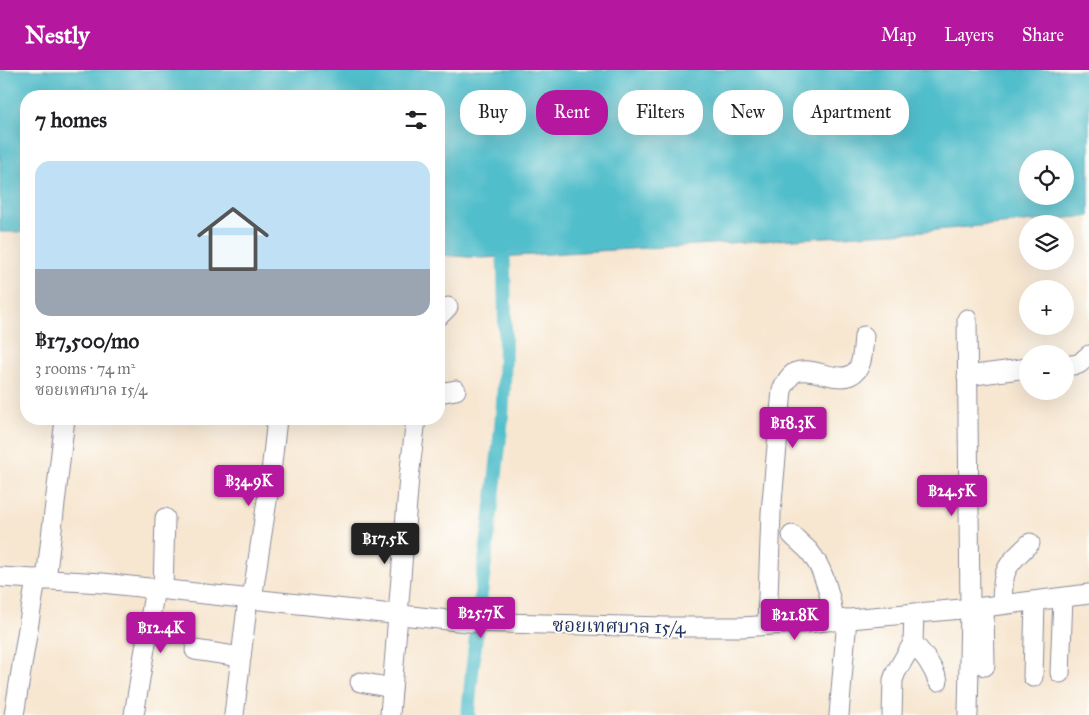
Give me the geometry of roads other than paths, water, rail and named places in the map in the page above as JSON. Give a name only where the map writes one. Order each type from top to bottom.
[{"type":"street","points":[[967,319],[967,376],[985,606],[985,666]]},
{"type":"street","points":[[767,625],[771,513],[782,390],[787,380],[795,372],[804,371],[848,376],[857,370],[864,336]]},
{"type":"street","points":[[1074,365],[1079,364],[1089,355]]},
{"type":"street","points":[[967,376],[1019,369]]},
{"type":"street","points":[[14,715],[41,580],[64,425]]},
{"type":"street","points":[[234,715],[250,599],[270,481],[276,425]]},
{"type":"street","points":[[390,715],[409,477],[415,425]]},
{"type":"street","points":[[134,715],[159,589],[165,518]]},
{"type":"street","points":[[792,535],[810,552],[820,570],[841,620],[840,715]]},
{"type":"street","points":[[968,715],[985,606],[1012,560],[1030,543]]},
{"type":"street","name":"ซอยเทศบาล 15/4","points":[[0,577],[159,589],[466,622],[665,627],[741,627],[841,620],[1089,594]]},
{"type":"street","points":[[1060,673],[1063,598]]},
{"type":"street","points":[[1033,677],[1035,601]]},
{"type":"street","points":[[892,715],[893,680],[913,643],[914,613]]},
{"type":"street","points":[[913,643],[928,659],[938,681]]},
{"type":"street","points":[[195,650],[241,658]]},
{"type":"street","points":[[360,682],[392,688]]},
{"type":"water","points":[[0,70],[1089,70],[1089,216],[1074,217],[1074,215],[1019,215],[1019,222],[925,231],[483,258],[445,255],[445,90],[20,90],[20,232],[0,232]]},
{"type":"waterway","points":[[468,715],[503,404],[505,333],[503,238]]}]
